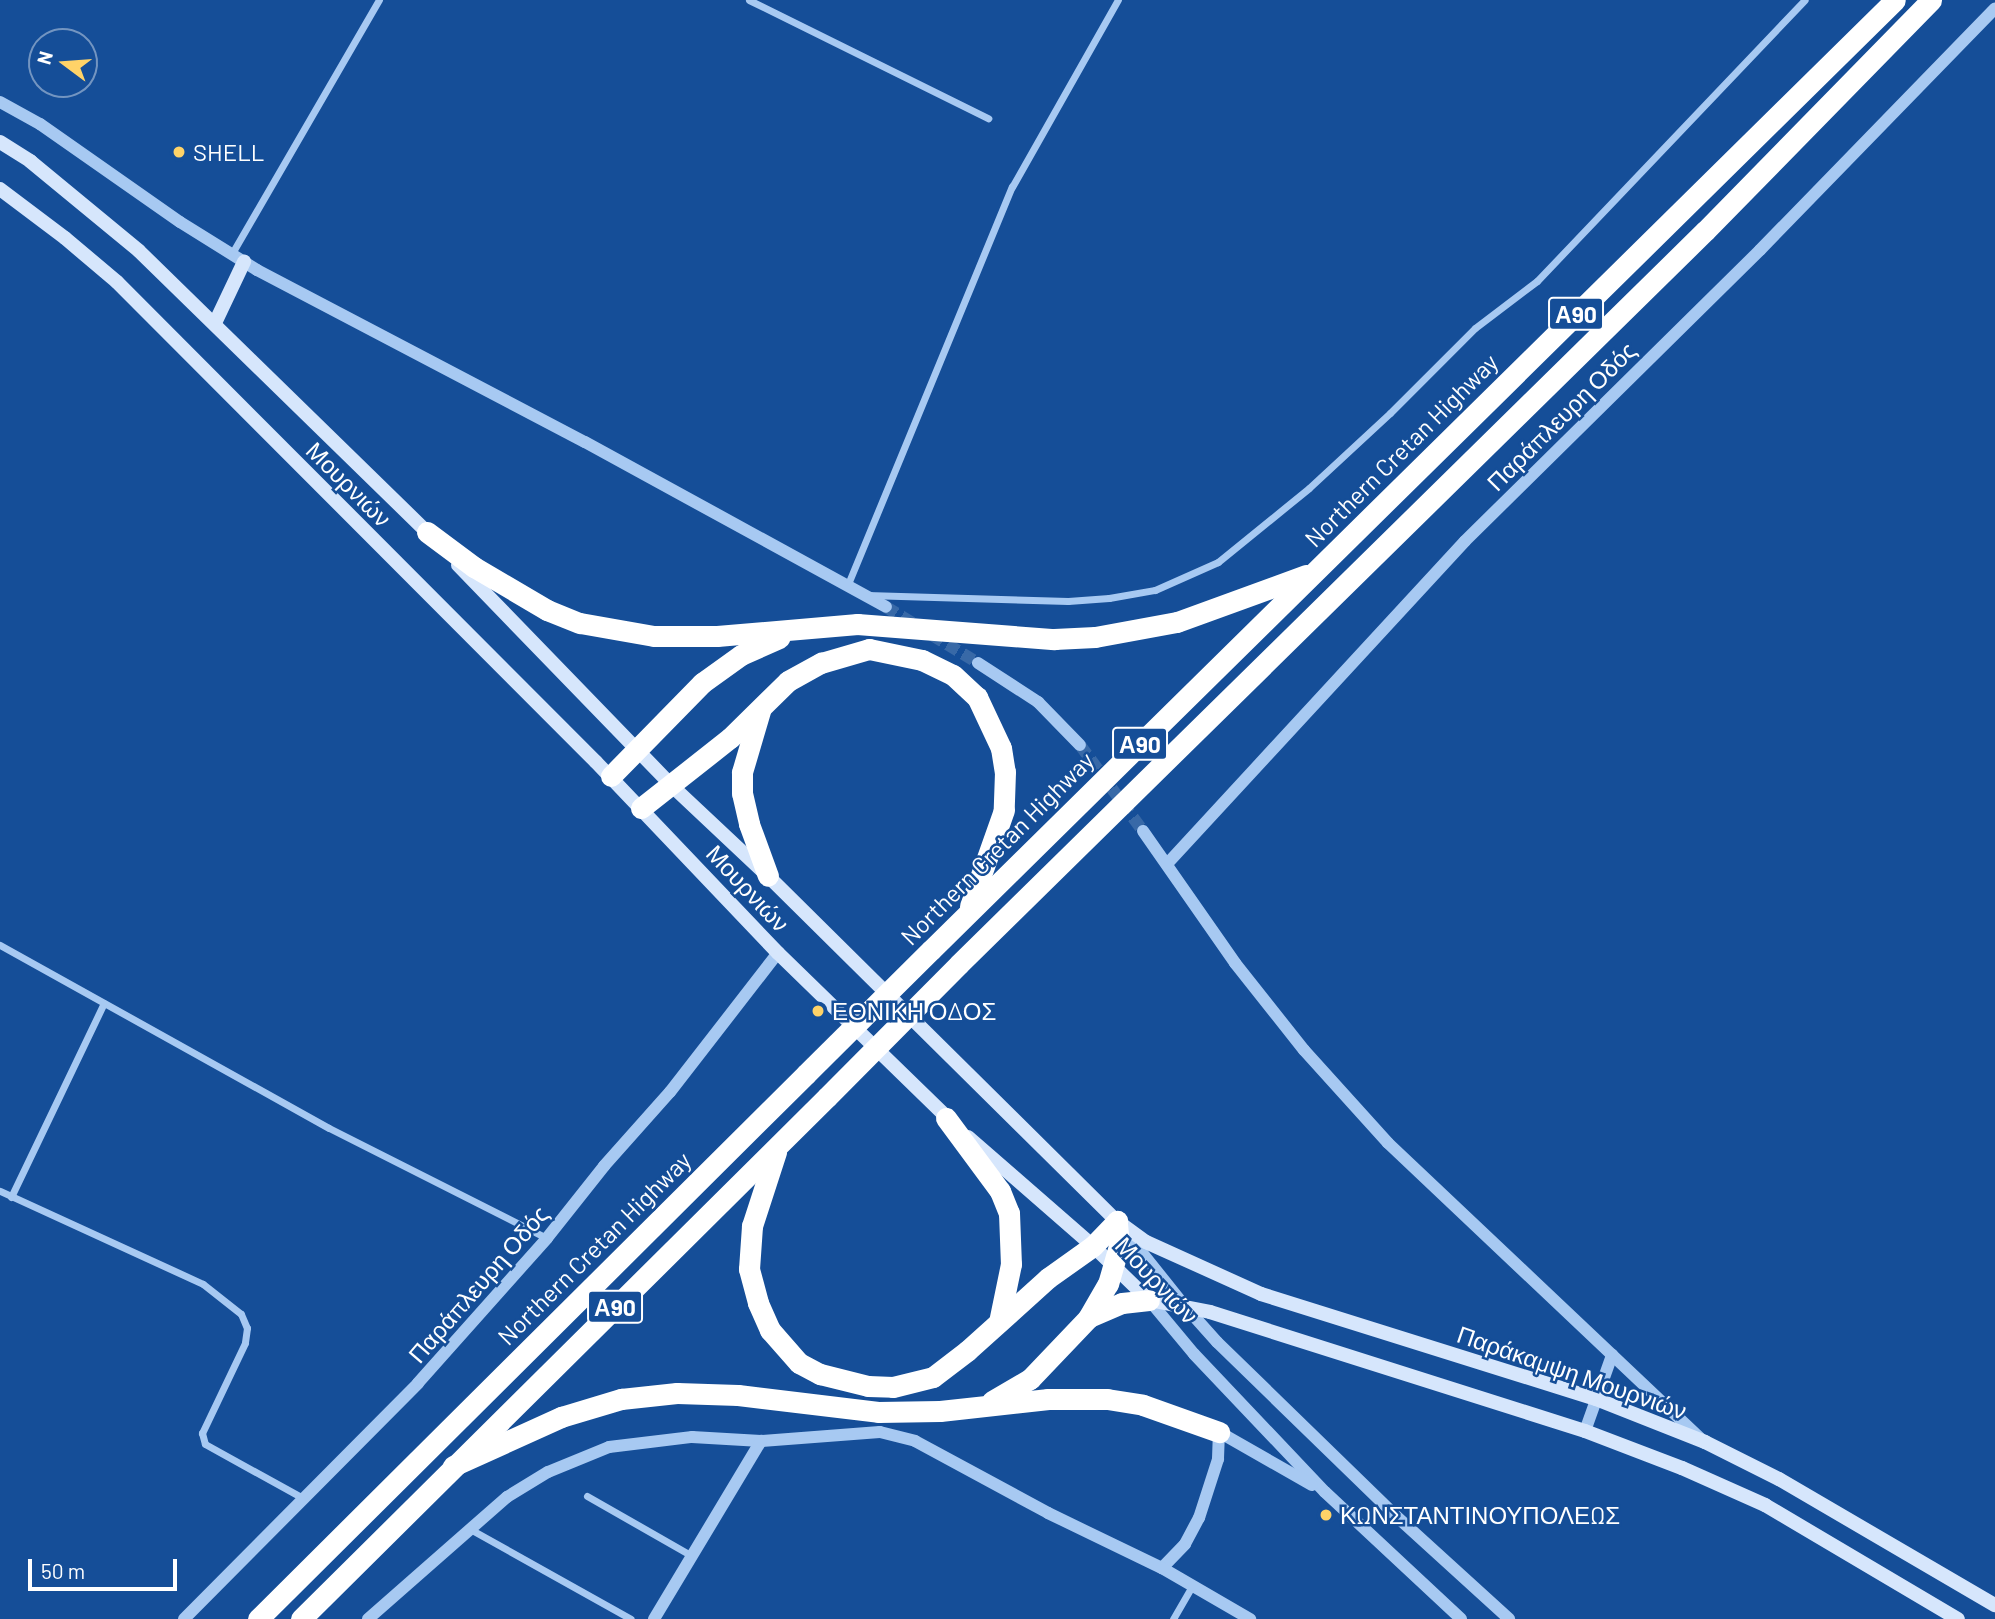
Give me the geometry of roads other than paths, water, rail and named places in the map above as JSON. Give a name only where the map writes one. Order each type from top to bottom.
[{"type":"highway","name":"Northern Cretan Highway","points":[[258,1619],[966,915],[1895,0]]},
{"type":"highway","name":"Α90","points":[[301,1619],[959,964],[1705,231],[1931,0]]},
{"type":"highway","points":[[427,532],[517,594],[580,623],[654,636],[717,636],[857,624],[1054,639],[1095,637],[1178,622],[1314,572]]},
{"type":"highway","points":[[611,776],[702,682],[763,643],[808,628]]},
{"type":"highway","points":[[641,808],[730,738],[788,681],[821,663],[869,649],[922,660],[953,675],[977,697],[1001,748],[1004,810],[966,915]]},
{"type":"highway","points":[[762,706],[742,772],[742,793],[749,824],[768,876]]},
{"type":"highway","points":[[946,1118],[1000,1191],[1009,1213],[1011,1264],[998,1323]]},
{"type":"highway","points":[[778,1147],[752,1226],[749,1269],[758,1303],[770,1330],[799,1363],[843,1381],[893,1387],[933,1377],[1048,1278],[1094,1246],[1117,1222]]},
{"type":"highway","points":[[981,1406],[1030,1379],[1087,1318],[1108,1284],[1114,1266],[1119,1246],[1117,1222]]},
{"type":"highway","points":[[1087,1318],[1122,1303],[1149,1300]]},
{"type":"highway","points":[[453,1466],[561,1417],[621,1399],[677,1393],[738,1395],[878,1412],[1048,1399],[1107,1399],[1143,1405],[1219,1432]]},
{"type":"main road","name":"Παράκαμψη Μουρνιών","points":[[0,142],[30,161],[103,219],[215,323],[427,532],[671,785],[768,876],[1117,1222],[1146,1242],[1261,1294],[1596,1399],[1705,1442],[1779,1479],[1995,1605]]},
{"type":"main road","name":"Μουρνιών","points":[[0,189],[117,282],[611,776],[778,953],[946,1118],[1094,1246],[1149,1300]]},
{"type":"main road","points":[[215,323],[237,258]]},
{"type":"main road","points":[[1149,1300],[1183,1304],[1585,1431],[1682,1468],[1765,1505],[1958,1619]]},
{"type":"street","points":[[237,258],[379,0]]},
{"type":"street","points":[[750,0],[988,118]]},
{"type":"street","points":[[848,584],[1012,187],[1118,0]]},
{"type":"street","points":[[867,595],[1055,601],[1096,599],[1155,590],[1218,562],[1309,488],[1391,413],[1475,328],[1537,281],[1805,0]]},
{"type":"street","name":"Παράπλευρη Οδός","points":[[1167,864],[1465,541],[1760,250],[1995,8]]},
{"type":"street","points":[[0,102],[40,124],[237,258],[848,584],[886,607]]},
{"type":"street","points":[[978,663],[1038,702],[1080,745]]},
{"type":"street","points":[[1143,831],[1235,963],[1304,1050],[1369,1123],[1705,1442]]},
{"type":"street","points":[[0,945],[328,1128],[547,1238]]},
{"type":"street","name":"Παράπλευρη Οδός","points":[[184,1619],[418,1383],[547,1238],[604,1166],[704,1050],[778,953]]},
{"type":"street","points":[[11,1197],[104,1003]]},
{"type":"street","points":[[0,1191],[203,1284],[242,1314],[247,1328],[245,1343],[202,1433],[205,1444],[303,1499]]},
{"type":"street","name":"Μουρνιών","points":[[1117,1222],[1183,1304],[1338,1460],[1509,1619]]},
{"type":"street","name":"Μουρνιών","points":[[1149,1300],[1194,1354],[1325,1492],[1461,1619]]},
{"type":"street","points":[[1585,1431],[1612,1355]]},
{"type":"street","points":[[368,1619],[507,1497],[548,1472],[610,1447],[692,1437],[761,1441],[880,1432],[915,1441],[1048,1513],[1193,1584],[1250,1619]]},
{"type":"street","points":[[1162,1568],[1185,1544],[1199,1518],[1218,1459],[1219,1432],[1325,1492]]},
{"type":"street","points":[[653,1619],[761,1441]]},
{"type":"street","points":[[587,1496],[692,1556]]},
{"type":"street","points":[[469,1528],[631,1619]]},
{"type":"street","points":[[1173,1619],[1193,1584]]},
{"type":"tunnel","points":[[886,607],[978,663]]},
{"type":"tunnel","points":[[1080,745],[1143,831]]},
{"type":"place","name":"SHELL","points":[[179,152]]},
{"type":"place","name":"ΕΘΝΙΚΗ ΟΔΟΣ","points":[[818,1011]]},
{"type":"place","name":"ΚΩΝΣΤΑΝΤΙΝΟΥΠΟΛΕΩΣ","points":[[1326,1515]]}]
